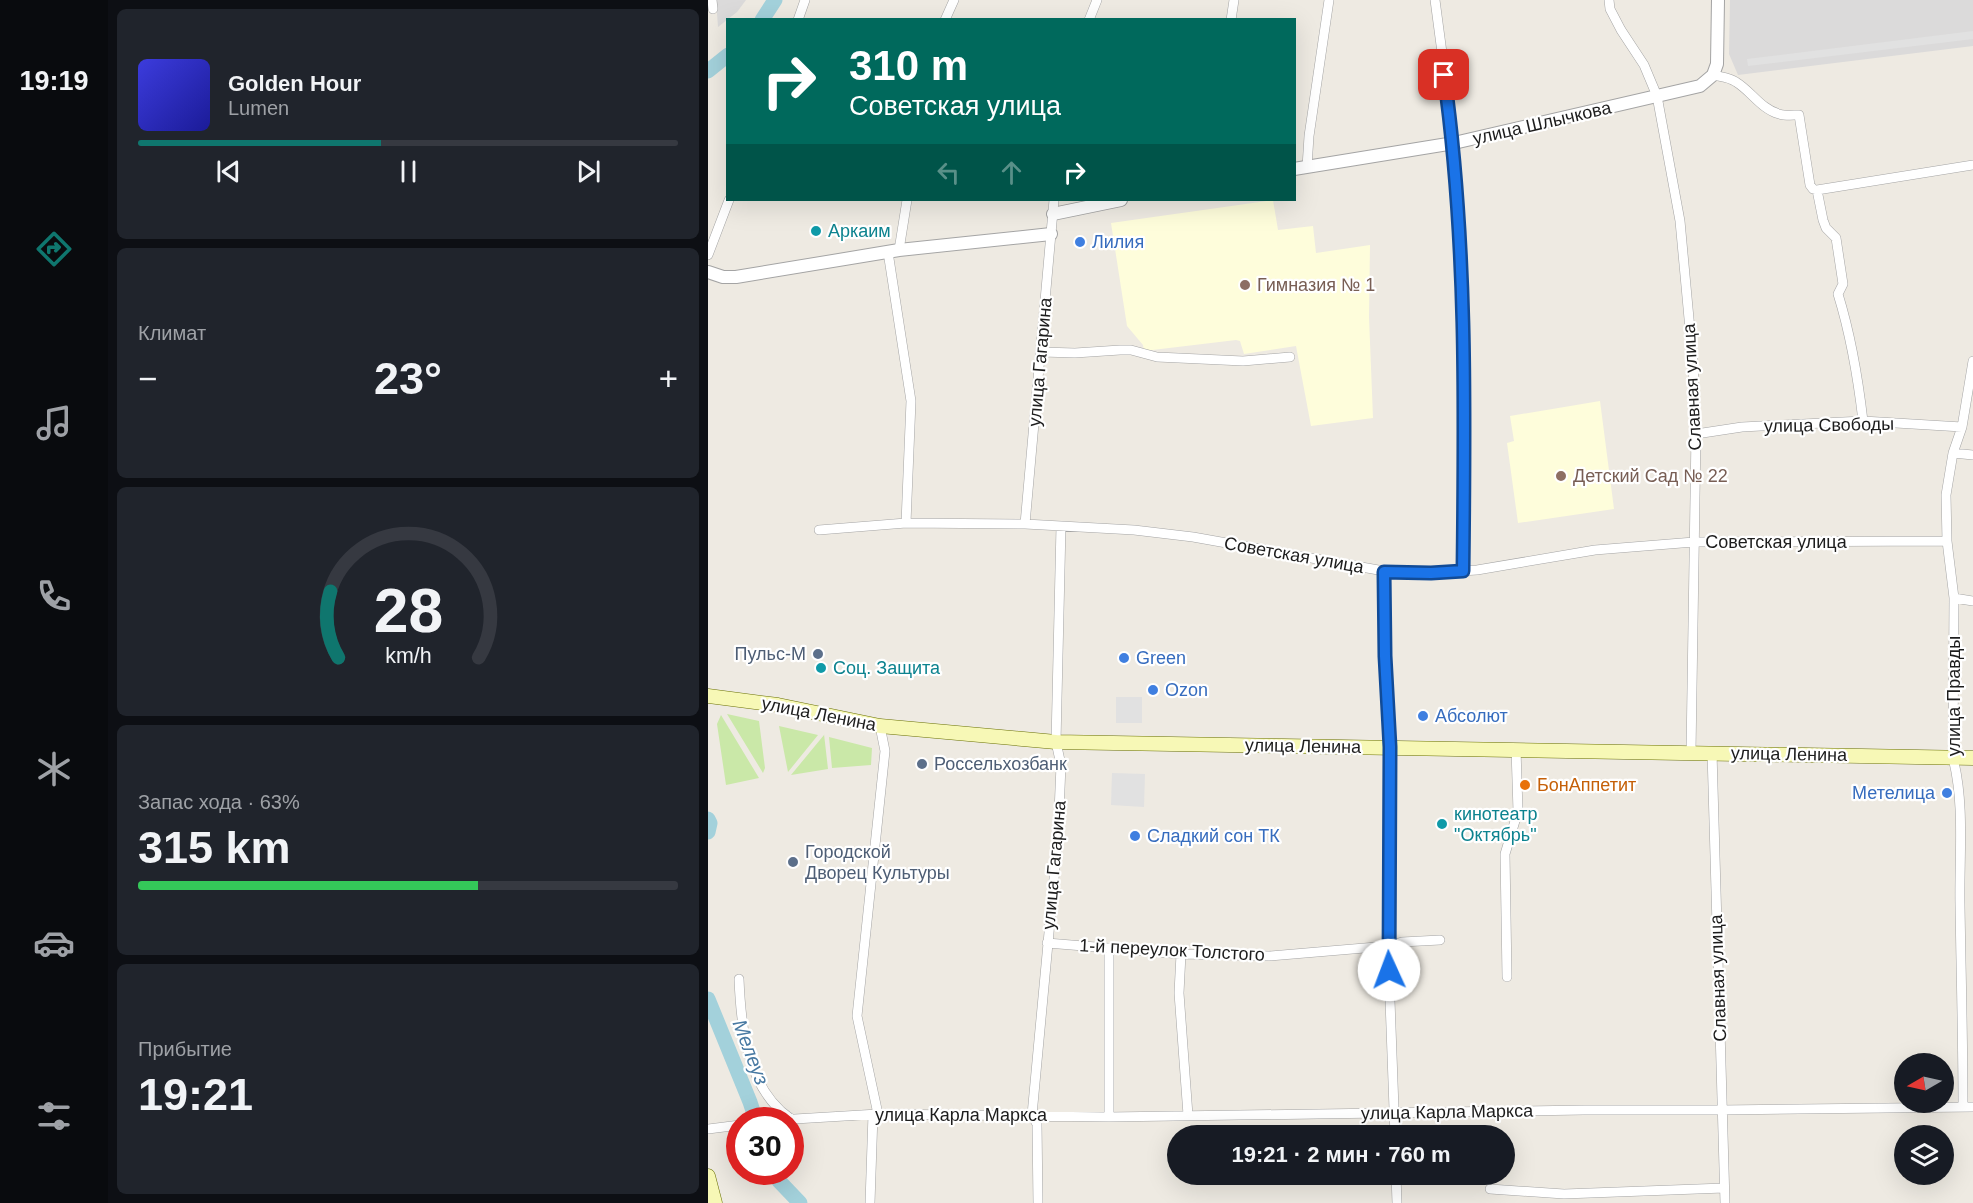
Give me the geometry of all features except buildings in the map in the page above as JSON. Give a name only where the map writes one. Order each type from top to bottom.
[{"type":"main road","name":"улица Ленина","points":[[708,696],[778,705],[880,726],[1056,742],[1973,758]]},
{"type":"main road","points":[[708,1176],[715,1203]]},
{"type":"street","points":[[799,18],[805,0]]},
{"type":"street","points":[[946,18],[954,0]]},
{"type":"street","points":[[1090,18],[1097,0]]},
{"type":"street","points":[[1231,18],[1234,0]]},
{"type":"street","points":[[1308,167],[1309,136],[1329,0]]},
{"type":"street","points":[[1435,0],[1454,143],[1465,370],[1463,571]]},
{"type":"street","name":"Славная улица","points":[[1609,0],[1610,9],[1644,65],[1656,96],[1680,221],[1693,362],[1696,434],[1691,752]]},
{"type":"street","points":[[1718,0],[1717,64],[1713,75],[1738,82],[1758,102],[1770,110],[1780,114],[1799,115],[1810,185],[1813,189],[1973,165]]},
{"type":"street","name":"улица Шлычкова","points":[[1296,169],[1454,143],[1700,86],[1713,75]]},
{"type":"street","points":[[1817,190],[1822,220],[1826,228],[1836,237],[1843,276],[1843,284],[1838,294],[1852,350],[1863,421]]},
{"type":"street","points":[[708,255],[729,201]]},
{"type":"street","points":[[906,523],[911,401],[893,251],[907,201]]},
{"type":"street","name":"улица Гагарина","points":[[1025,524],[1054,201]]},
{"type":"street","points":[[1053,214],[1116,201]]},
{"type":"street","points":[[708,272],[723,277],[736,277],[893,251],[1051,234]]},
{"type":"street","points":[[1041,352],[1075,353],[1120,350],[1157,357],[1243,361],[1290,357]]},
{"type":"street","name":"улица Правды","points":[[1968,1107],[1960,903],[1961,838],[1957,775],[1953,758],[1953,598],[1947,541],[1946,495],[1953,453],[1962,427],[1973,360]]},
{"type":"street","name":"улица Свободы","points":[[1696,434],[1742,427],[1863,421],[1962,427]]},
{"type":"street","points":[[1953,453],[1973,455]]},
{"type":"street","name":"Советская улица","points":[[819,530],[906,523],[1025,524],[1134,530],[1193,537],[1384,572],[1431,573],[1463,571],[1595,550],[1694,542],[1947,541]]},
{"type":"street","name":"улица Гагарина","points":[[1038,1203],[1037,1124],[1032,1115],[1058,836],[1061,777],[1056,742],[1061,526]]},
{"type":"street","points":[[1384,572],[1385,656],[1390,747],[1388,946],[1395,1125]]},
{"type":"street","points":[[1953,598],[1973,600]]},
{"type":"street","points":[[870,1203],[876,1114],[856,1016],[885,751],[880,726]]},
{"type":"street","points":[[1507,977],[1505,854],[1518,811],[1516,749]]},
{"type":"street","name":"Славная улица","points":[[1712,752],[1725,1203]]},
{"type":"street","name":"1-й переулок Толстого","points":[[1047,943],[1181,954],[1269,956],[1440,940]]},
{"type":"street","points":[[1108,1117],[1109,948]]},
{"type":"street","points":[[1181,954],[1179,993],[1188,1116]]},
{"type":"street","points":[[739,979],[741,1019],[752,1066],[777,1107]]},
{"type":"street","name":"улица Карла Маркса","points":[[804,1118],[876,1114],[1108,1117],[1968,1107]]},
{"type":"street","points":[[708,1129],[726,1127]]},
{"type":"street","points":[[1396,1185],[1397,1203]]},
{"type":"street","points":[[1490,1189],[1564,1194],[1724,1188]]},
{"type":"shaded area","points":[[716,0],[746,0],[737,12],[726,18],[718,27]]},
{"type":"shaded area","points":[[1730,0],[1973,0],[1973,46],[1738,75],[1729,54]]},
{"type":"shaded area","points":[[1973,31],[1973,39],[1748,66],[1747,59]]},
{"type":"shaded area","name":"Гимназия № 1","points":[[1273,201],[1278,230],[1313,226],[1316,253],[1370,245],[1369,317],[1373,418],[1311,426],[1296,346],[1244,354],[1240,341],[1236,340],[1144,351],[1143,345],[1127,326],[1111,223]]},
{"type":"shaded area","name":"Детский Сад № 22","points":[[1600,401],[1614,509],[1518,523],[1507,443],[1514,441],[1510,416]]},
{"type":"shaded area","points":[[1116,697],[1142,697],[1142,723],[1116,723]]},
{"type":"shaded area","points":[[1112,773],[1145,774],[1144,807],[1111,805]]},
{"type":"green space","points":[[727,714],[759,721],[765,768],[763,773]]},
{"type":"green space","points":[[721,715],[759,778],[726,785],[717,724]]},
{"type":"green space","points":[[779,726],[818,735],[788,772]]},
{"type":"green space","points":[[824,735],[828,769],[791,775]]},
{"type":"green space","points":[[829,737],[872,748],[871,765],[832,768]]},
{"type":"waterway","name":"Мелеуз","points":[[763,18],[775,0]]},
{"type":"waterway","name":"Мелеуз","points":[[708,71],[726,57]]},
{"type":"waterway","name":"Мелеуз","points":[[708,819],[710,823],[708,832]]},
{"type":"waterway","name":"Мелеуз","points":[[708,999],[752,1107]]},
{"type":"waterway","name":"Мелеуз","points":[[783,1185],[800,1203]]},
{"type":"place","name":"Аркаим","points":[[816,231]]},
{"type":"place","name":"Лилия","points":[[1080,242]]},
{"type":"place","name":"Гимназия № 1","points":[[1245,285]]},
{"type":"place","name":"Детский Сад № 22","points":[[1561,476]]},
{"type":"place","name":"Пульс-М","points":[[818,654]]},
{"type":"place","name":"Green","points":[[1124,658]]},
{"type":"place","name":"Соц. Защита","points":[[821,668]]},
{"type":"place","name":"Ozon","points":[[1153,690]]},
{"type":"place","name":"Абсолют","points":[[1423,716]]},
{"type":"place","name":"Россельхозбанк","points":[[922,764]]},
{"type":"place","name":"БонАппетит","points":[[1525,785]]},
{"type":"place","name":"Метелица","points":[[1947,793]]},
{"type":"place","name":"кинотеатр \"Октябрь\"","points":[[1442,824]]},
{"type":"place","name":"Сладкий сон ТК","points":[[1135,836]]},
{"type":"place","name":"Городской Дворец Культуры","points":[[793,862]]},
{"type":"route","points":[[1389,970],[1390,747],[1385,656],[1384,572],[1463,571],[1465,370],[1454,143],[1444,75]]}]
